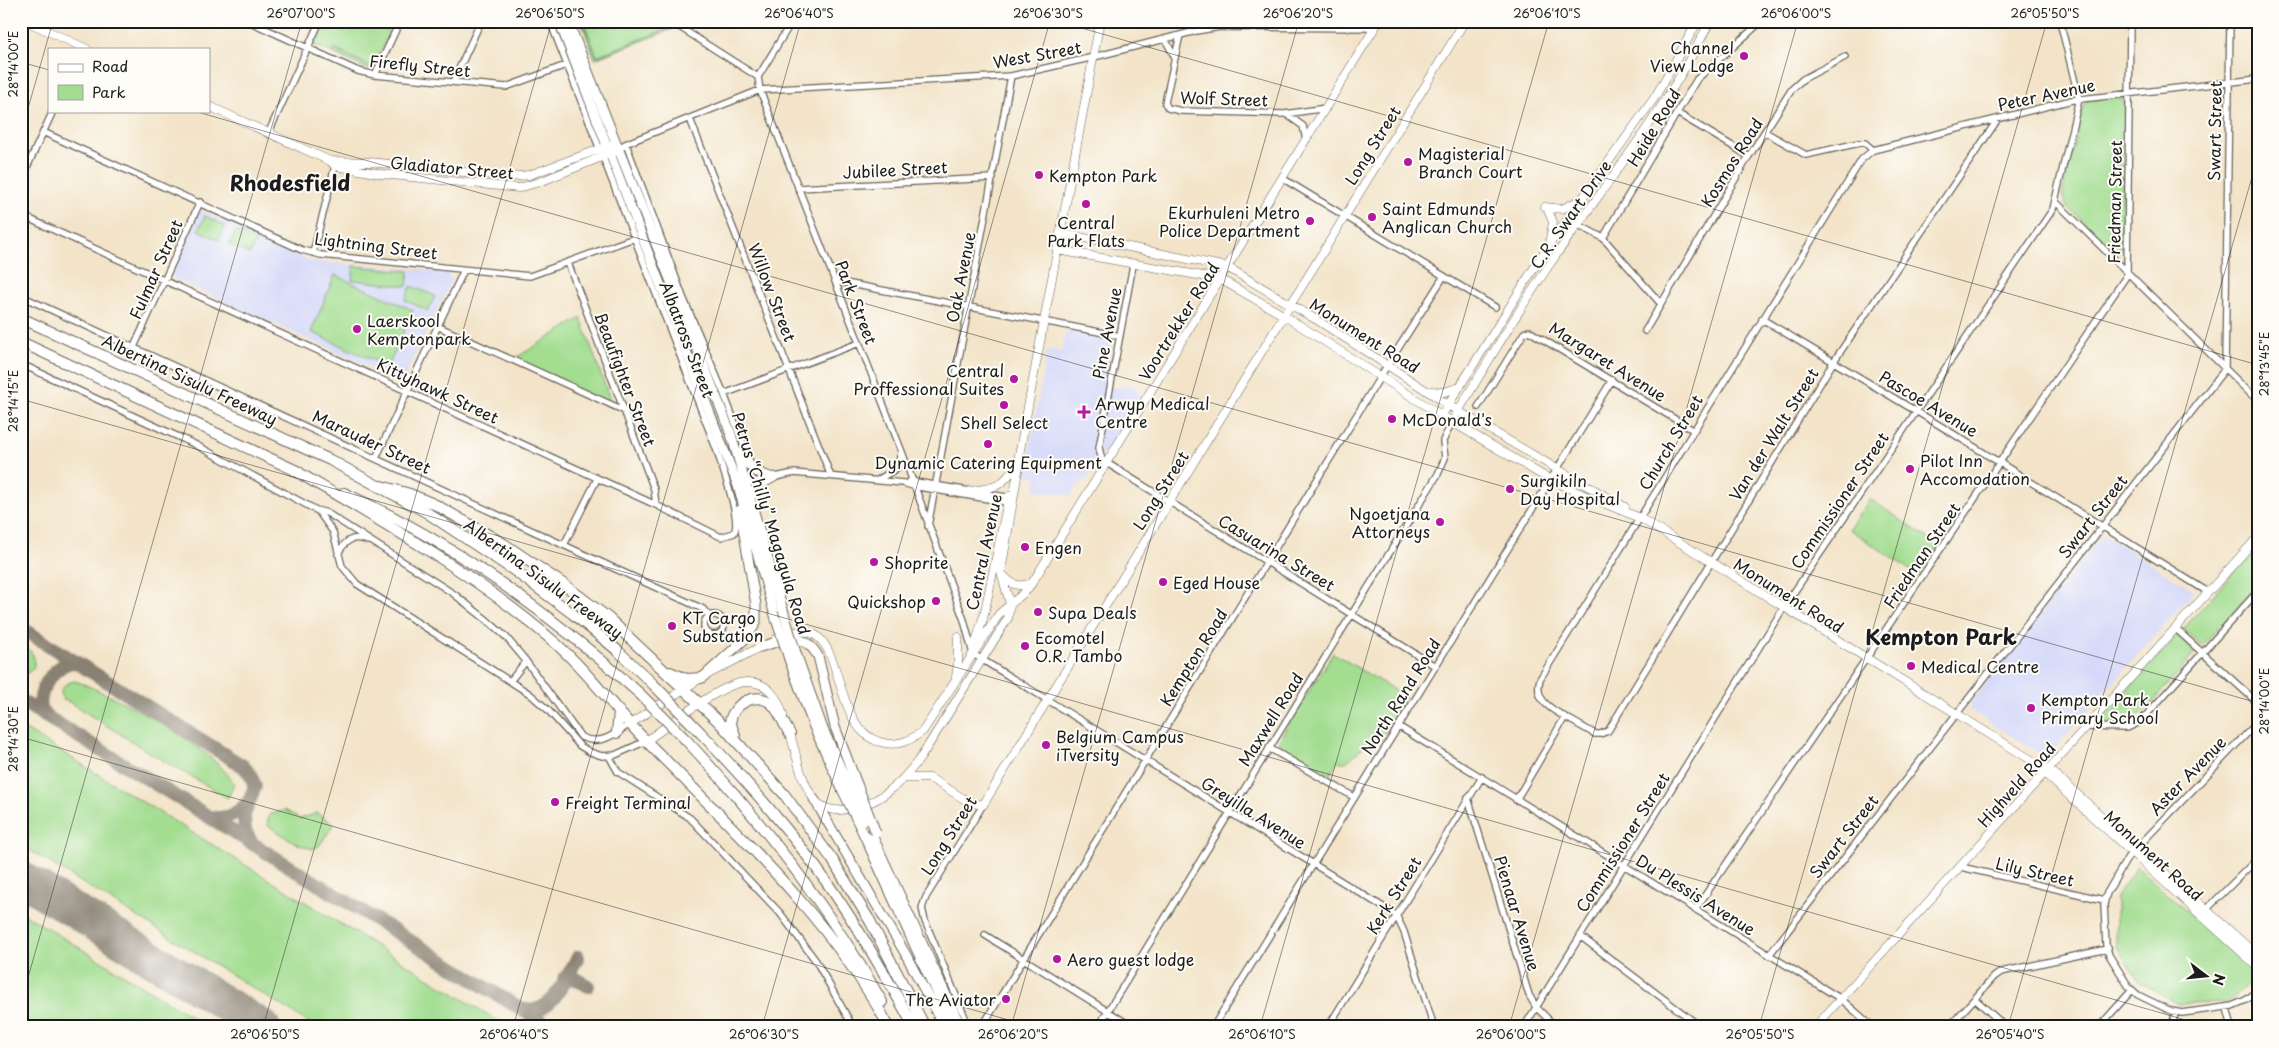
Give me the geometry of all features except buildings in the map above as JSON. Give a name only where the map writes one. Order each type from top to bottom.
[{"type":"highway","name":"Albertina Sisulu Freeway","points":[[21,318],[321,456],[381,486],[426,512],[512,569],[617,650],[701,733],[766,804],[829,886],[873,953],[914,1027]]},
{"type":"highway","name":"Albertina Sisulu Freeway","points":[[21,342],[385,511],[499,581],[555,623],[640,694],[686,740],[748,808],[814,894],[868,976],[896,1027]]},
{"type":"highway","points":[[294,470],[444,559],[493,593],[554,642],[646,741],[727,821],[803,905],[869,993],[889,1027]]},
{"type":"highway","points":[[381,486],[410,494],[436,505],[504,544],[607,617],[661,666],[751,755]]},
{"type":"highway","points":[[661,666],[687,679],[702,678]]},
{"type":"highway","points":[[790,734],[771,703],[760,698],[743,702],[733,714],[731,726],[734,734],[809,826],[847,881],[870,920],[925,1027]]},
{"type":"highway","points":[[617,733],[619,711]]},
{"type":"main road","points":[[26,21],[84,48]]},
{"type":"main road","name":"Petrus “Chilly” Magagula Road","points":[[559,21],[731,434],[741,485],[776,619],[793,658]]},
{"type":"main road","name":"Petrus “Chilly” Magagula Road","points":[[568,21],[613,148],[741,485],[751,498],[783,610],[793,658],[814,727],[849,786],[952,1027]]},
{"type":"main road","name":"Central Avenue","points":[[973,654],[1011,500],[1100,21]]},
{"type":"main road","name":"Long Street","points":[[983,805],[1465,21]]},
{"type":"main road","name":"C.R. Swart Drive","points":[[1442,415],[1544,252],[1655,97],[1698,21]]},
{"type":"main road","name":"C.R. Swart Drive","points":[[1452,422],[1535,288],[1663,106],[1690,63],[1710,21]]},
{"type":"main road","name":"Voortrekker Road","points":[[973,654],[999,614],[1021,596],[1032,583],[1377,24]]},
{"type":"main road","name":"Gladiator Street","points":[[210,106],[334,162],[382,174],[512,188],[522,187],[564,173],[613,148]]},
{"type":"main road","name":"Gladiator Street","points":[[334,162],[384,163],[511,177],[529,175],[561,163],[613,148]]},
{"type":"main road","points":[[382,174],[384,163]]},
{"type":"main road","points":[[561,163],[564,173]]},
{"type":"main road","points":[[511,177],[512,188]]},
{"type":"main road","points":[[1544,252],[1553,229],[1552,217],[1546,207],[1565,208],[1583,198]]},
{"type":"main road","name":"Monument Road","points":[[1060,233],[1227,267],[1290,304],[1458,411],[1557,470],[1625,507],[1636,516],[1709,562],[2034,761],[2204,913],[2258,967]]},
{"type":"main road","name":"Monument Road","points":[[1057,250],[1220,279],[1550,480],[1636,516]]},
{"type":"main road","points":[[1426,390],[1444,392],[1460,387]]},
{"type":"main road","points":[[731,434],[748,465],[756,472],[773,478]]},
{"type":"main road","name":"Central Avenue","points":[[1011,500],[1019,455]]},
{"type":"main road","points":[[970,490],[990,488],[1003,482],[1016,465]]},
{"type":"main road","points":[[751,498],[758,486],[773,478]]},
{"type":"main road","points":[[702,678],[746,638],[756,623],[756,605],[738,501],[741,485]]},
{"type":"main road","points":[[814,799],[820,806],[836,810],[850,809],[868,804],[887,794],[905,778],[921,757],[1005,624],[1010,604],[1001,572],[1011,500]]},
{"type":"main road","name":"Highveld Road","points":[[1815,1027],[2258,537]]},
{"type":"main road","points":[[1001,572],[1014,585],[1032,583]]},
{"type":"main road","points":[[630,724],[702,678],[760,647],[795,630],[810,631],[830,652],[851,718],[865,736],[880,743],[897,744],[912,740],[923,731],[973,654]]},
{"type":"main road","points":[[955,682],[958,662],[958,637]]},
{"type":"main road","points":[[760,647],[796,638],[804,640],[812,646],[818,656],[849,786],[870,834]]},
{"type":"main road","points":[[646,741],[700,704],[734,684],[746,682],[767,688],[775,696],[790,734],[806,786],[905,953],[944,1027]]},
{"type":"main road","points":[[905,778],[930,778],[969,802],[983,805]]},
{"type":"main road","name":"Petrus “Chilly” Magagula Road","points":[[870,834],[896,885],[962,1027]]},
{"type":"main road","name":"Monument Road","points":[[2204,913],[2258,956]]},
{"type":"street","name":"Firefly Street","points":[[248,21],[358,71],[375,75],[506,87],[566,65]]},
{"type":"street","points":[[268,134],[320,21]]},
{"type":"street","points":[[375,75],[400,21]]},
{"type":"street","points":[[453,82],[481,21]]},
{"type":"street","name":"Albatross Street","points":[[550,21],[566,65],[613,148],[724,394],[750,463],[756,469]]},
{"type":"street","points":[[670,21],[758,77],[792,21]]},
{"type":"street","name":"Commissioner Street","points":[[1524,1027],[1784,607],[2056,202],[2079,99],[2060,21]]},
{"type":"street","name":"Friedman Street","points":[[1695,910],[2127,274],[2130,21]]},
{"type":"street","name":"Swart Street","points":[[1769,955],[1955,713],[2225,369],[2230,21]]},
{"type":"street","name":"Heide Road","points":[[1603,238],[1702,74],[1761,22]]},
{"type":"street","name":"West Street","points":[[760,90],[1011,76],[1220,27],[1377,24]]},
{"type":"street","points":[[1174,56],[1180,35]]},
{"type":"street","points":[[1165,39],[1174,56]]},
{"type":"street","name":"Wolf Street","points":[[1174,56],[1165,103],[1168,108],[1176,111],[1285,114],[1326,108]]},
{"type":"street","name":"Kosmos Road","points":[[1645,331],[1749,156],[1797,83],[1845,57]]},
{"type":"street","name":"Oak Avenue","points":[[928,526],[1011,76]]},
{"type":"street","name":"Park Street","points":[[758,77],[760,90],[902,452],[912,484],[964,620],[973,654]]},
{"type":"street","name":"Peter Avenue","points":[[1873,150],[2079,99],[2258,79]]},
{"type":"street","name":"Gladiator Street","points":[[613,148],[760,90]]},
{"type":"street","points":[[21,180],[53,112]]},
{"type":"street","points":[[1677,113],[1749,156]]},
{"type":"street","name":"Wolf Street","points":[[1285,114],[1303,126],[1306,140]]},
{"type":"street","name":"Willow Street","points":[[690,119],[830,474]]},
{"type":"street","name":"Van der Walt Street","points":[[1565,717],[1595,734],[1608,731],[1709,562],[1834,362],[1998,119]]},
{"type":"street","name":"Lightning Street","points":[[43,132],[313,253],[530,276],[634,238]]},
{"type":"street","points":[[1765,132],[1806,155],[1859,142],[1866,144],[1873,150]]},
{"type":"street","name":"Albatross Street","points":[[613,148],[634,238],[729,488],[737,526],[734,533]]},
{"type":"street","name":"Church Street","points":[[1565,717],[1544,702],[1538,689],[1540,679],[1636,516],[1693,430],[1858,164],[1873,150]]},
{"type":"street","points":[[313,253],[334,162]]},
{"type":"street","name":"Jubilee Street","points":[[798,188],[993,178]]},
{"type":"street","points":[[1282,178],[1495,307]]},
{"type":"street","name":"Fulmar Street","points":[[134,347],[200,202]]},
{"type":"street","points":[[2056,202],[2258,401]]},
{"type":"street","name":"Kittyhawk Street","points":[[21,215],[656,505],[721,537],[734,533]]},
{"type":"street","points":[[1568,219],[1603,238],[1661,304]]},
{"type":"street","name":"Beaufighter Street","points":[[568,263],[654,489],[656,505]]},
{"type":"street","name":"Pine Avenue","points":[[1105,464],[1100,457],[1099,448],[1133,265]]},
{"type":"street","points":[[376,458],[464,270]]},
{"type":"street","name":"Kempton Road","points":[[982,1027],[1380,377],[1444,276]]},
{"type":"street","points":[[835,282],[1120,336]]},
{"type":"street","name":"Marauder Street","points":[[21,296],[703,609],[709,616]]},
{"type":"street","name":"Pascoe Avenue","points":[[1762,319],[1916,411],[2208,592]]},
{"type":"street","points":[[437,326],[623,410]]},
{"type":"street","name":"Margaret Avenue","points":[[1478,407],[1527,331],[1533,332],[1693,430]]},
{"type":"street","points":[[724,394],[859,344]]},
{"type":"street","points":[[21,364],[196,445],[316,510],[327,513],[454,594],[506,637],[526,661],[581,737],[594,742],[617,733],[630,724]]},
{"type":"street","name":"North Rand Road","points":[[1213,1027],[1612,380]]},
{"type":"street","name":"Maxwell Road","points":[[1098,1027],[1441,468],[1445,458],[1443,441],[1452,422]]},
{"type":"street","points":[[878,480],[897,468],[902,452]]},
{"type":"street","name":"Casuarina Street","points":[[1105,464],[1352,613],[1435,666]]},
{"type":"street","points":[[741,485],[794,473],[830,474],[970,490],[1011,500]]},
{"type":"street","points":[[564,545],[597,479]]},
{"type":"street","points":[[936,487],[1011,500]]},
{"type":"street","points":[[316,510],[330,527],[346,573],[362,588],[512,680],[548,710],[584,750],[609,756],[627,751],[646,741]]},
{"type":"street","points":[[338,554],[347,541],[355,538],[379,545]]},
{"type":"street","points":[[2086,727],[2127,728],[2136,725],[2258,591]]},
{"type":"street","points":[[2176,628],[2258,703]]},
{"type":"street","name":"Greyilla Avenue","points":[[973,654],[1396,915]]},
{"type":"street","points":[[512,680],[526,661]]},
{"type":"street","points":[[1516,800],[1565,717]]},
{"type":"street","name":"Aster Avenue","points":[[2104,900],[2134,850],[2258,722]]},
{"type":"street","name":"Du Plessis Avenue","points":[[1398,726],[1841,999],[1873,1027]]},
{"type":"street","points":[[1269,748],[1354,797]]},
{"type":"street","points":[[609,756],[618,772],[690,818],[780,913],[816,961],[853,1027]]},
{"type":"street","name":"Kerk Street","points":[[1328,1027],[1482,778]]},
{"type":"street","name":"Pienaar Avenue","points":[[1468,798],[1525,985],[1536,1007],[1556,1027]]},
{"type":"street","name":"Long Street","points":[[969,1027],[922,908],[926,897],[983,805]]},
{"type":"street","points":[[2204,913],[2258,858]]},
{"type":"street","name":"Lily Street","points":[[1960,867],[2104,900]]},
{"type":"street","points":[[2104,900],[2106,949],[2117,970],[2132,990],[2175,1013],[2226,1008],[2246,1000],[2258,991]]},
{"type":"street","points":[[1396,915],[1404,932],[1434,1027]]},
{"type":"street","points":[[985,935],[1133,1027]]},
{"type":"street","points":[[1580,936],[1701,1027]]},
{"type":"street","points":[[1950,1027],[2001,972],[2106,949]]},
{"type":"street","points":[[2099,1027],[2132,990]]},
{"type":"street","points":[[1975,999],[2006,1027]]},
{"type":"street","points":[[2226,1008],[2232,1027]]},
{"type":"street","points":[[2172,1027],[2175,1013]]},
{"type":"street","points":[[1427,1027],[1432,1020]]},
{"type":"shaded area","name":"Laerskool Kemptonpark","points":[[200,210],[311,261],[447,272],[452,280],[404,378],[398,380],[171,277]]},
{"type":"shaded area","name":"Arwyp Medical Centre","points":[[1066,331],[1113,341],[1106,385],[1117,388],[1121,385],[1132,384],[1140,393],[1135,407],[1110,447],[1093,461],[1089,478],[1077,486],[1070,496],[1036,490],[1037,477],[1025,475],[1047,349],[1061,352]]},
{"type":"shaded area","name":"Kempton Park Primary School","points":[[2103,534],[2193,590],[2192,594],[2054,749],[2042,755],[1970,710],[1969,705]]},
{"type":"green space","points":[[322,21],[367,21],[390,32],[373,67],[334,49],[332,53],[314,45],[312,42]]},
{"type":"green space","points":[[581,21],[583,21],[597,56],[667,29],[656,21],[660,21],[673,29],[595,59]]},
{"type":"green space","points":[[583,21],[656,21],[668,29],[597,56]]},
{"type":"green space","points":[[334,49],[373,67],[371,71],[332,53]]},
{"type":"green space","points":[[2120,98],[2125,105],[2122,249],[2118,253],[2066,206],[2062,194],[2083,106],[2087,101]]},
{"type":"green space","points":[[205,216],[225,226],[219,240],[198,230]]},
{"type":"green space","points":[[236,231],[256,241],[250,254],[229,245]]},
{"type":"green space","points":[[354,266],[409,271],[407,286],[352,280]]},
{"type":"green space","points":[[335,275],[413,310],[388,367],[311,332]]},
{"type":"green space","points":[[411,286],[435,296],[428,311],[405,300]]},
{"type":"green space","points":[[581,318],[613,408],[514,359]]},
{"type":"green space","points":[[1870,499],[1939,546],[1919,576],[1849,529]]},
{"type":"green space","points":[[2258,545],[2258,585],[2202,646],[2184,630],[2185,627]]},
{"type":"green space","points":[[2178,635],[2197,651],[2141,715],[2120,723],[2109,724],[2098,721]]},
{"type":"green space","points":[[21,643],[34,657],[33,669],[26,674],[21,672]]},
{"type":"green space","points":[[1333,653],[1406,697],[1378,743],[1373,739],[1346,762],[1337,762],[1330,775],[1282,746],[1279,740]]},
{"type":"green space","points":[[75,681],[138,710],[206,754],[223,770],[234,784],[228,798],[155,756],[66,700],[64,701],[61,694],[63,688],[68,683]]},
{"type":"green space","points":[[21,727],[508,1027],[316,1027],[21,845]]},
{"type":"green space","points":[[285,810],[300,819],[317,813],[334,824],[319,846],[312,849],[297,844],[267,825],[269,815]]},
{"type":"green space","points":[[2137,867],[2258,977],[2226,1003],[2178,1004],[2140,982],[2116,946],[2116,897]]},
{"type":"green space","points":[[21,912],[209,1027],[21,1027]]},
{"type":"taxiway","points":[[21,628],[243,766],[250,774],[255,786],[244,815],[245,831],[252,843]]},
{"type":"taxiway","points":[[45,716],[41,709],[41,700],[47,682],[60,667],[76,662]]},
{"type":"taxiway","points":[[21,701],[550,1027]]},
{"type":"taxiway","points":[[210,817],[226,817],[240,810],[248,802]]},
{"type":"taxiway","points":[[522,1009],[532,1010],[541,1008],[549,1002],[563,985],[578,957]]},
{"type":"taxiway","points":[[564,979],[574,978],[588,986]]},
{"type":"runway","points":[[21,878],[263,1027]]},
{"type":"place","name":"Channel View Lodge","points":[[1744,56]]},
{"type":"place","name":"Magisterial Branch Court","points":[[1408,162]]},
{"type":"place","name":"Kempton Park","points":[[1039,175]]},
{"type":"place","name":"Central Park Flats","points":[[1086,204]]},
{"type":"place","name":"Saint Edmunds Anglican Church","points":[[1372,217]]},
{"type":"place","name":"Ekurhuleni Metro Police Department","points":[[1310,221]]},
{"type":"place","name":"Laerskool Kemptonpark","points":[[357,329]]},
{"type":"place","name":"Central Proffessional Suites","points":[[1014,379]]},
{"type":"place","name":"Shell Select","points":[[1004,405]]},
{"type":"place","name":"Arwyp Medical Centre","points":[[1084,412]]},
{"type":"place","name":"McDonald's","points":[[1392,419]]},
{"type":"place","name":"Dynamic Catering Equipment","points":[[988,444]]},
{"type":"place","name":"Pilot Inn Accomodation","points":[[1910,469]]},
{"type":"place","name":"Surgikiln Day Hospital","points":[[1510,489]]},
{"type":"place","name":"Ngoetjana Attorneys","points":[[1440,522]]},
{"type":"place","name":"Engen","points":[[1025,547]]},
{"type":"place","name":"Shoprite","points":[[874,562]]},
{"type":"place","name":"Eged House","points":[[1163,582]]},
{"type":"place","name":"Quickshop","points":[[936,601]]},
{"type":"place","name":"Supa Deals","points":[[1038,612]]},
{"type":"place","name":"KT Cargo Substation","points":[[672,626]]},
{"type":"place","name":"Ecomotel O.R. Tambo","points":[[1025,646]]},
{"type":"place","name":"Medical Centre","points":[[1911,666]]},
{"type":"place","name":"Kempton Park Primary School","points":[[2031,708]]},
{"type":"place","name":"Belgium Campus iTversity","points":[[1046,745]]},
{"type":"place","name":"Freight Terminal","points":[[555,802]]},
{"type":"place","name":"Aero guest lodge","points":[[1057,959]]},
{"type":"place","name":"The Aviator","points":[[1006,999]]},
{"type":"district","name":"Rhodesfield","points":[[290,182]]},
{"type":"district","name":"Kempton Park","points":[[1941,636]]}]
